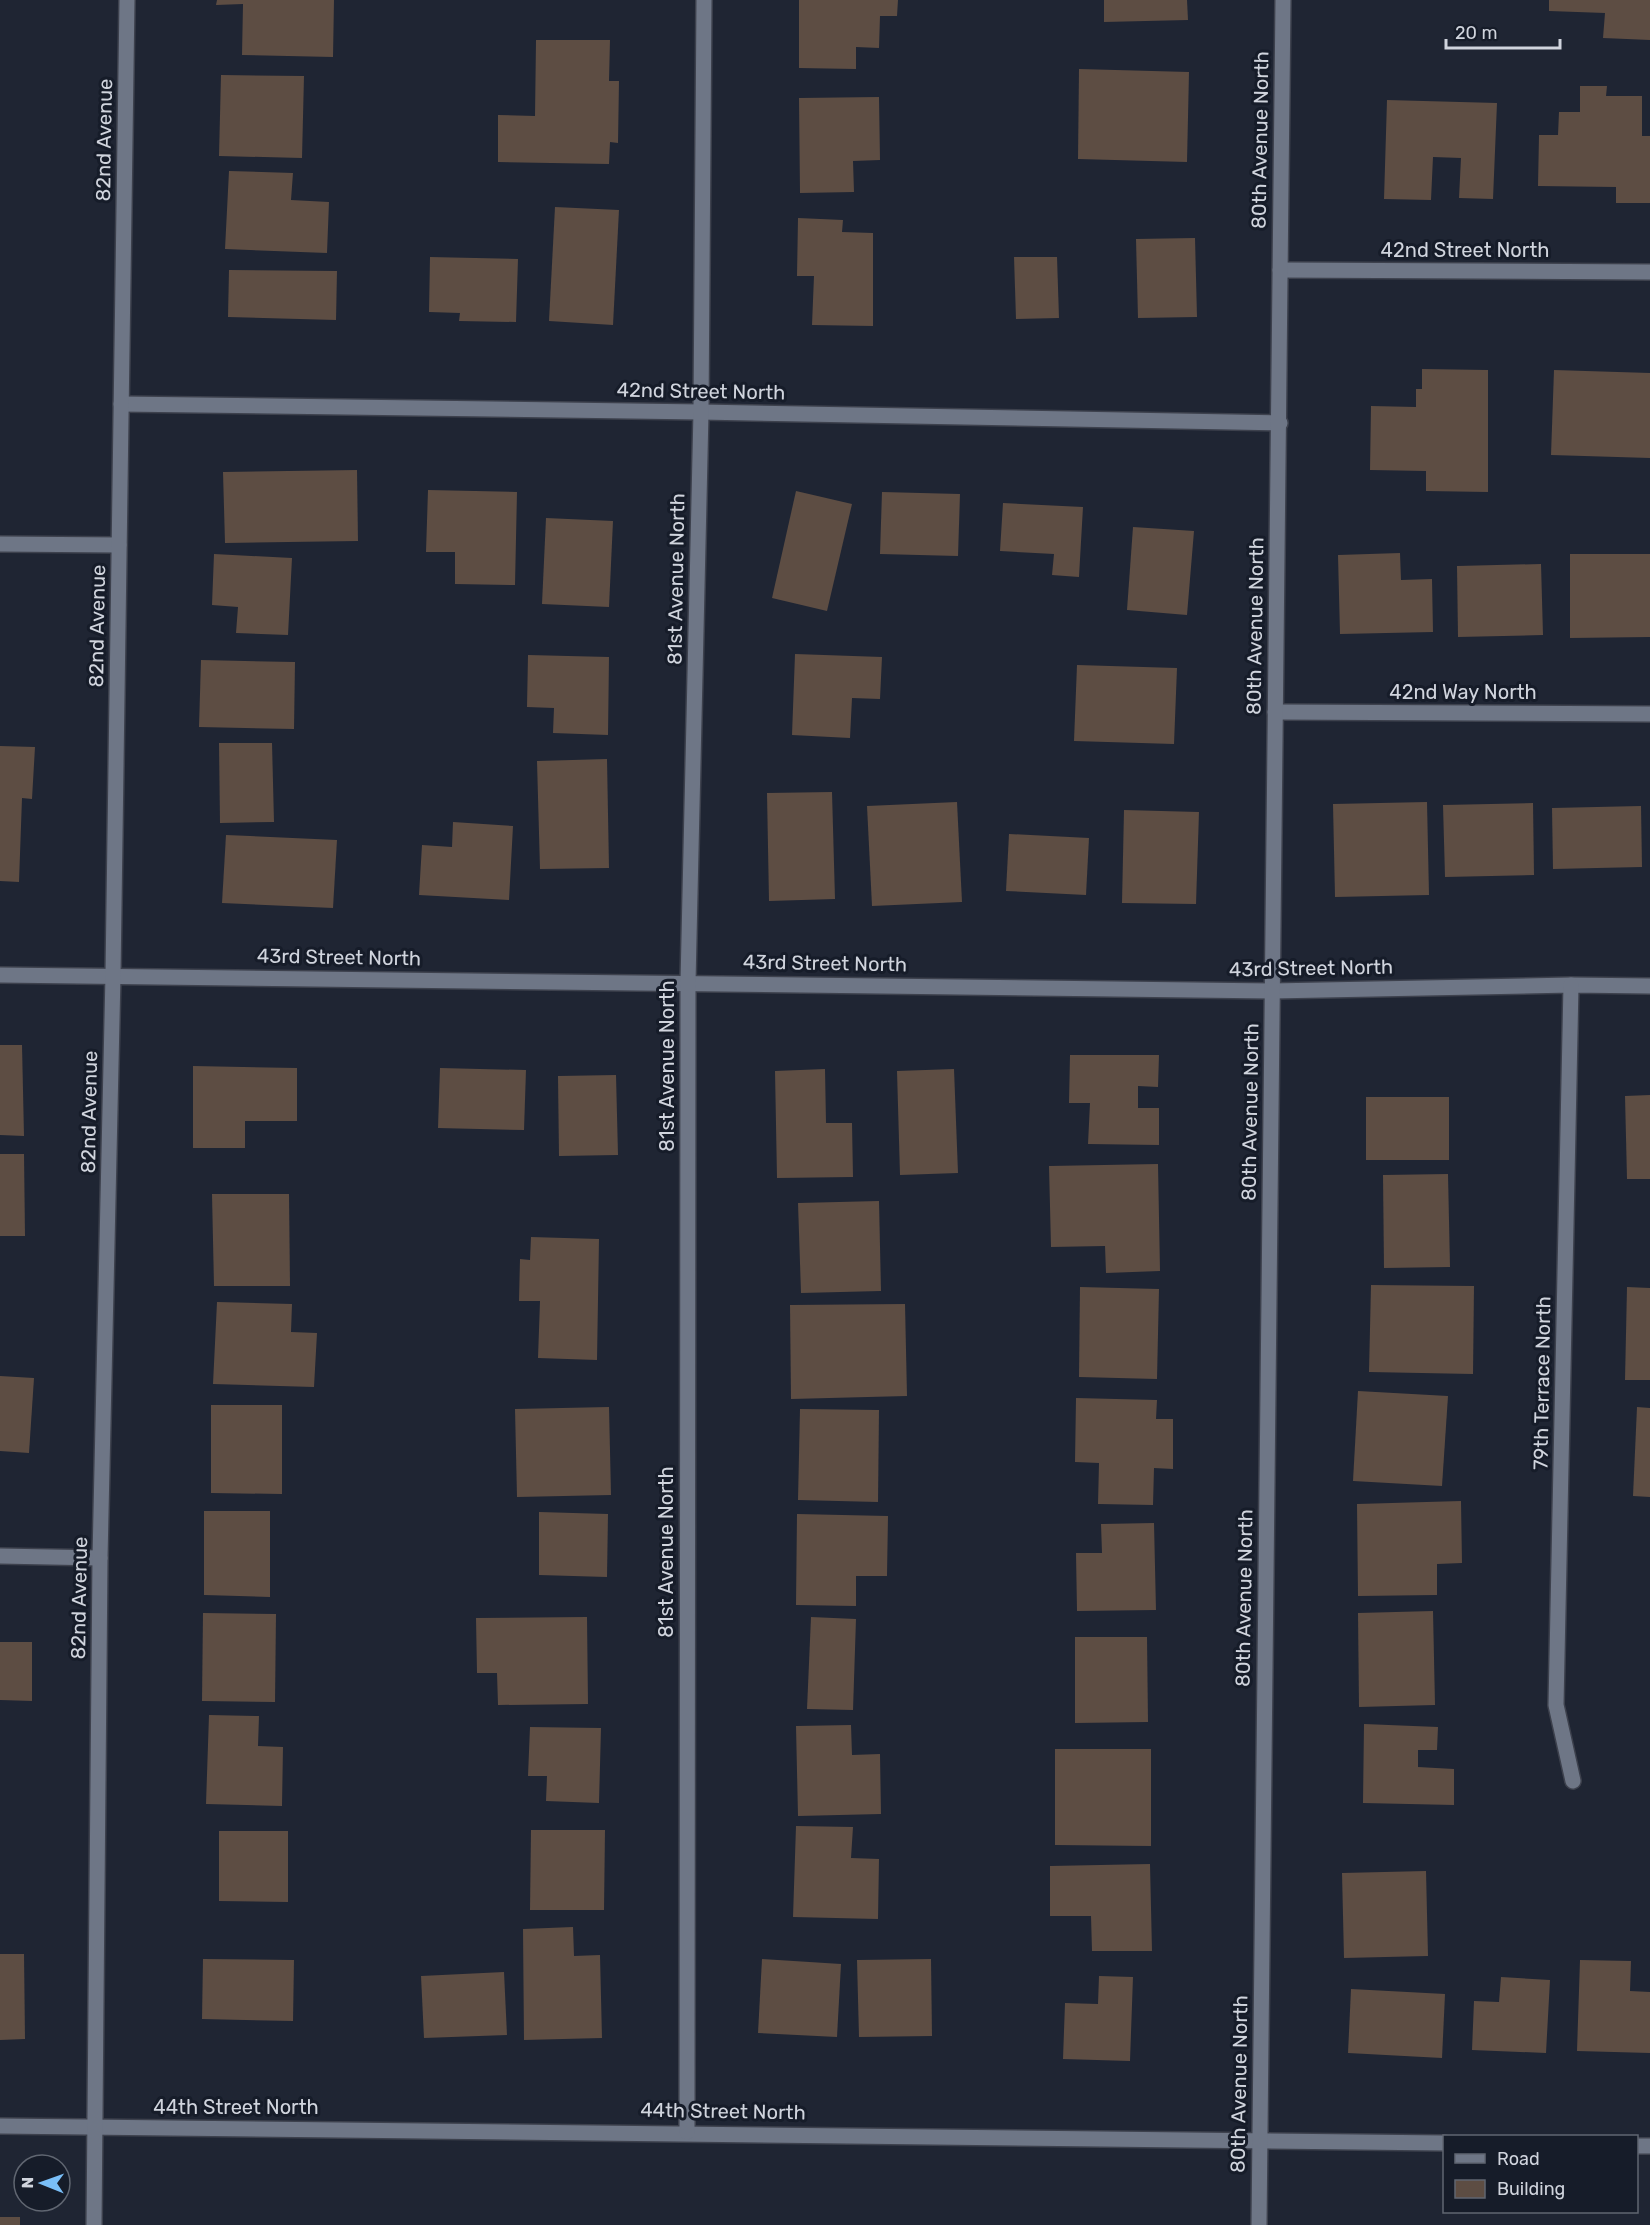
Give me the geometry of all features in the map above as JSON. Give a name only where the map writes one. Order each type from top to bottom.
[{"type":"street","name":"82nd Avenue","points":[[94,2225],[100,1558],[113,975],[127,0]]},
{"type":"street","name":"81st Avenue North","points":[[687,2132],[688,982],[701,412],[704,0]]},
{"type":"street","name":"80th Avenue North","points":[[1259,2225],[1283,0]]},
{"type":"street","name":"42nd Street North","points":[[1280,270],[1650,272]]},
{"type":"street","name":"42nd Street North","points":[[121,404],[1280,423]]},
{"type":"street","points":[[0,544],[119,545]]},
{"type":"street","name":"42nd Way North","points":[[1275,712],[1650,714]]},
{"type":"street","name":"43rd Street North","points":[[0,975],[1272,991],[1571,985],[1650,986]]},
{"type":"street","name":"79th Terrace North","points":[[1571,985],[1556,1705],[1573,1781]]},
{"type":"street","points":[[0,1556],[100,1558]]},
{"type":"street","name":"44th Street North","points":[[0,2126],[1443,2142]]},
{"type":"building","points":[[217,0],[334,0],[333,57],[242,55],[243,4],[216,5]]},
{"type":"building","points":[[799,0],[898,0],[897,16],[880,16],[879,48],[856,47],[856,69],[799,68]]},
{"type":"building","points":[[1104,0],[1187,0],[1188,20],[1104,22]]},
{"type":"building","points":[[1549,0],[1650,0],[1650,40],[1603,38],[1605,13],[1549,11]]},
{"type":"building","points":[[536,40],[610,40],[609,81],[619,81],[618,143],[610,142],[609,164],[498,162],[498,115],[535,116]]},
{"type":"building","points":[[1079,69],[1189,72],[1187,162],[1078,159]]},
{"type":"building","points":[[221,75],[304,76],[302,158],[219,156]]},
{"type":"building","points":[[1580,86],[1607,86],[1606,96],[1642,96],[1642,136],[1650,136],[1650,203],[1616,203],[1616,187],[1538,186],[1539,135],[1558,135],[1559,112],[1580,112]]},
{"type":"building","points":[[879,97],[880,160],[853,161],[854,192],[800,193],[799,98]]},
{"type":"building","points":[[1387,100],[1497,103],[1493,199],[1459,198],[1461,158],[1433,157],[1431,200],[1384,199]]},
{"type":"building","points":[[229,171],[293,173],[291,200],[329,202],[327,253],[225,249]]},
{"type":"building","points":[[555,207],[619,210],[613,325],[549,321]]},
{"type":"building","points":[[798,218],[843,220],[842,232],[873,233],[873,326],[812,325],[814,276],[797,276]]},
{"type":"building","points":[[1195,238],[1197,317],[1138,318],[1136,239]]},
{"type":"building","points":[[430,257],[518,259],[516,322],[459,321],[460,313],[429,312]]},
{"type":"building","points":[[1014,257],[1057,257],[1059,318],[1016,319]]},
{"type":"building","points":[[229,270],[337,271],[336,320],[228,317]]},
{"type":"building","points":[[1422,369],[1488,370],[1488,492],[1426,491],[1426,471],[1370,470],[1371,406],[1416,407],[1416,389],[1422,389]]},
{"type":"building","points":[[1554,370],[1650,373],[1650,458],[1551,455]]},
{"type":"building","points":[[357,470],[358,541],[225,543],[223,472]]},
{"type":"building","points":[[428,490],[517,492],[515,585],[455,584],[455,552],[426,552]]},
{"type":"building","points":[[796,491],[852,504],[827,611],[772,598]]},
{"type":"building","points":[[882,492],[960,494],[958,556],[880,554]]},
{"type":"building","points":[[1003,503],[1083,507],[1079,577],[1052,575],[1054,554],[1000,551]]},
{"type":"building","points":[[546,518],[613,521],[609,607],[542,604]]},
{"type":"building","points":[[1133,527],[1194,531],[1187,615],[1127,610]]},
{"type":"building","points":[[1400,553],[1401,580],[1432,579],[1433,632],[1340,634],[1338,555]]},
{"type":"building","points":[[214,554],[292,558],[288,635],[236,633],[238,607],[212,605]]},
{"type":"building","points":[[1570,554],[1650,554],[1650,637],[1570,638]]},
{"type":"building","points":[[1541,564],[1543,635],[1458,637],[1457,566]]},
{"type":"building","points":[[795,654],[882,657],[880,699],[852,698],[850,738],[792,735]]},
{"type":"building","points":[[528,655],[609,657],[608,735],[553,733],[554,708],[527,707]]},
{"type":"building","points":[[201,660],[295,662],[294,729],[199,727]]},
{"type":"building","points":[[1077,665],[1177,668],[1174,744],[1074,741]]},
{"type":"building","points":[[219,743],[272,743],[274,822],[220,823]]},
{"type":"building","points":[[0,746],[35,747],[32,799],[22,798],[19,882],[0,881]]},
{"type":"building","points":[[607,759],[609,868],[540,869],[537,761]]},
{"type":"building","points":[[832,792],[835,899],[769,901],[767,793]]},
{"type":"building","points":[[957,802],[962,902],[872,906],[867,806]]},
{"type":"building","points":[[1427,802],[1429,895],[1335,897],[1333,804]]},
{"type":"building","points":[[1533,803],[1534,875],[1445,877],[1443,805]]},
{"type":"building","points":[[1641,806],[1642,867],[1553,869],[1552,808]]},
{"type":"building","points":[[1124,810],[1199,812],[1196,904],[1122,903]]},
{"type":"building","points":[[453,822],[513,826],[509,900],[419,895],[422,845],[452,847]]},
{"type":"building","points":[[1009,834],[1089,838],[1086,895],[1006,891]]},
{"type":"building","points":[[226,835],[337,840],[333,908],[222,903]]},
{"type":"building","points":[[0,1045],[22,1045],[24,1136],[0,1135]]},
{"type":"building","points":[[1070,1055],[1159,1055],[1158,1087],[1138,1086],[1138,1108],[1159,1108],[1159,1145],[1088,1144],[1090,1103],[1069,1103]]},
{"type":"building","points":[[193,1066],[297,1068],[297,1121],[245,1121],[245,1148],[193,1148]]},
{"type":"building","points":[[440,1068],[526,1070],[524,1130],[438,1128]]},
{"type":"building","points":[[825,1069],[826,1123],[852,1123],[853,1177],[777,1178],[775,1071]]},
{"type":"building","points":[[954,1069],[958,1173],[900,1175],[897,1071]]},
{"type":"building","points":[[616,1075],[618,1155],[559,1156],[558,1076]]},
{"type":"building","points":[[1650,1095],[1650,1179],[1627,1179],[1625,1096]]},
{"type":"building","points":[[1366,1097],[1449,1097],[1449,1160],[1366,1160]]},
{"type":"building","points":[[0,1154],[24,1154],[25,1236],[0,1236]]},
{"type":"building","points":[[1158,1164],[1160,1271],[1106,1273],[1105,1246],[1051,1247],[1049,1166]]},
{"type":"building","points":[[1448,1174],[1450,1267],[1384,1268],[1383,1175]]},
{"type":"building","points":[[212,1194],[289,1194],[290,1286],[214,1286]]},
{"type":"building","points":[[879,1201],[881,1291],[801,1293],[798,1203]]},
{"type":"building","points":[[531,1237],[599,1239],[597,1360],[538,1358],[540,1301],[519,1301],[520,1259],[530,1260]]},
{"type":"building","points":[[1371,1285],[1474,1286],[1473,1374],[1369,1372]]},
{"type":"building","points":[[1080,1287],[1159,1289],[1157,1379],[1079,1377]]},
{"type":"building","points":[[1627,1287],[1650,1288],[1650,1380],[1625,1380]]},
{"type":"building","points":[[217,1302],[292,1304],[291,1332],[317,1333],[314,1387],[213,1384]]},
{"type":"building","points":[[905,1304],[907,1396],[791,1399],[790,1305]]},
{"type":"building","points":[[0,1376],[34,1378],[29,1453],[0,1451]]},
{"type":"building","points":[[1358,1391],[1448,1396],[1442,1486],[1353,1481]]},
{"type":"building","points":[[1076,1398],[1157,1400],[1156,1419],[1173,1419],[1173,1469],[1154,1468],[1153,1505],[1098,1504],[1099,1463],[1075,1462]]},
{"type":"building","points":[[211,1405],[282,1405],[282,1494],[211,1493]]},
{"type":"building","points":[[609,1407],[611,1495],[517,1497],[515,1409]]},
{"type":"building","points":[[1637,1407],[1650,1408],[1650,1497],[1633,1496]]},
{"type":"building","points":[[800,1409],[879,1410],[878,1502],[798,1500]]},
{"type":"building","points":[[1461,1501],[1462,1563],[1437,1564],[1437,1595],[1358,1596],[1357,1504]]},
{"type":"building","points":[[204,1511],[270,1511],[270,1597],[204,1595]]},
{"type":"building","points":[[539,1512],[608,1514],[607,1577],[539,1575]]},
{"type":"building","points":[[797,1514],[888,1516],[887,1576],[856,1576],[856,1606],[796,1605]]},
{"type":"building","points":[[1154,1523],[1156,1610],[1077,1611],[1076,1553],[1102,1553],[1101,1524]]},
{"type":"building","points":[[1433,1611],[1435,1705],[1359,1707],[1358,1613]]},
{"type":"building","points":[[203,1613],[276,1614],[275,1702],[202,1701]]},
{"type":"building","points":[[587,1617],[588,1704],[498,1705],[497,1673],[477,1673],[476,1618]]},
{"type":"building","points":[[811,1617],[856,1619],[853,1710],[807,1709]]},
{"type":"building","points":[[1075,1637],[1147,1637],[1148,1722],[1075,1723]]},
{"type":"building","points":[[0,1642],[32,1642],[32,1701],[0,1700]]},
{"type":"building","points":[[209,1715],[259,1716],[258,1746],[283,1747],[282,1806],[206,1804]]},
{"type":"building","points":[[1364,1724],[1438,1727],[1437,1750],[1418,1750],[1418,1767],[1454,1769],[1454,1805],[1363,1803]]},
{"type":"building","points":[[851,1725],[852,1755],[880,1754],[881,1814],[798,1816],[796,1726]]},
{"type":"building","points":[[530,1727],[601,1728],[599,1803],[546,1801],[547,1776],[528,1776]]},
{"type":"building","points":[[1055,1749],[1151,1749],[1151,1846],[1055,1845]]},
{"type":"building","points":[[796,1826],[853,1827],[851,1858],[879,1859],[878,1919],[793,1917]]},
{"type":"building","points":[[531,1830],[605,1830],[604,1910],[530,1910]]},
{"type":"building","points":[[219,1831],[288,1831],[288,1902],[219,1901]]},
{"type":"building","points":[[1150,1864],[1152,1951],[1092,1951],[1091,1916],[1050,1916],[1050,1866]]},
{"type":"building","points":[[1426,1871],[1428,1956],[1344,1958],[1342,1873]]},
{"type":"building","points":[[573,1927],[574,1956],[600,1955],[602,2038],[524,2040],[523,1929]]},
{"type":"building","points":[[0,1954],[24,1954],[25,2039],[0,2040]]},
{"type":"building","points":[[203,1959],[294,1960],[293,2021],[202,2019]]},
{"type":"building","points":[[762,1959],[841,1964],[837,2037],[758,2033]]},
{"type":"building","points":[[931,1959],[932,2036],[859,2037],[857,1960]]},
{"type":"building","points":[[1580,1960],[1631,1961],[1630,1991],[1650,1992],[1650,2053],[1577,2051]]},
{"type":"building","points":[[504,1972],[507,2035],[424,2038],[421,1976]]},
{"type":"building","points":[[1099,1976],[1133,1977],[1130,2061],[1063,2059],[1065,2003],[1098,2004]]},
{"type":"building","points":[[1501,1977],[1550,1980],[1546,2053],[1472,2050],[1474,2001],[1499,2002]]},
{"type":"building","points":[[1351,1989],[1445,1994],[1442,2058],[1348,2053]]},
{"type":"building","points":[[0,2217],[20,2217],[20,2225],[0,2225]]}]
